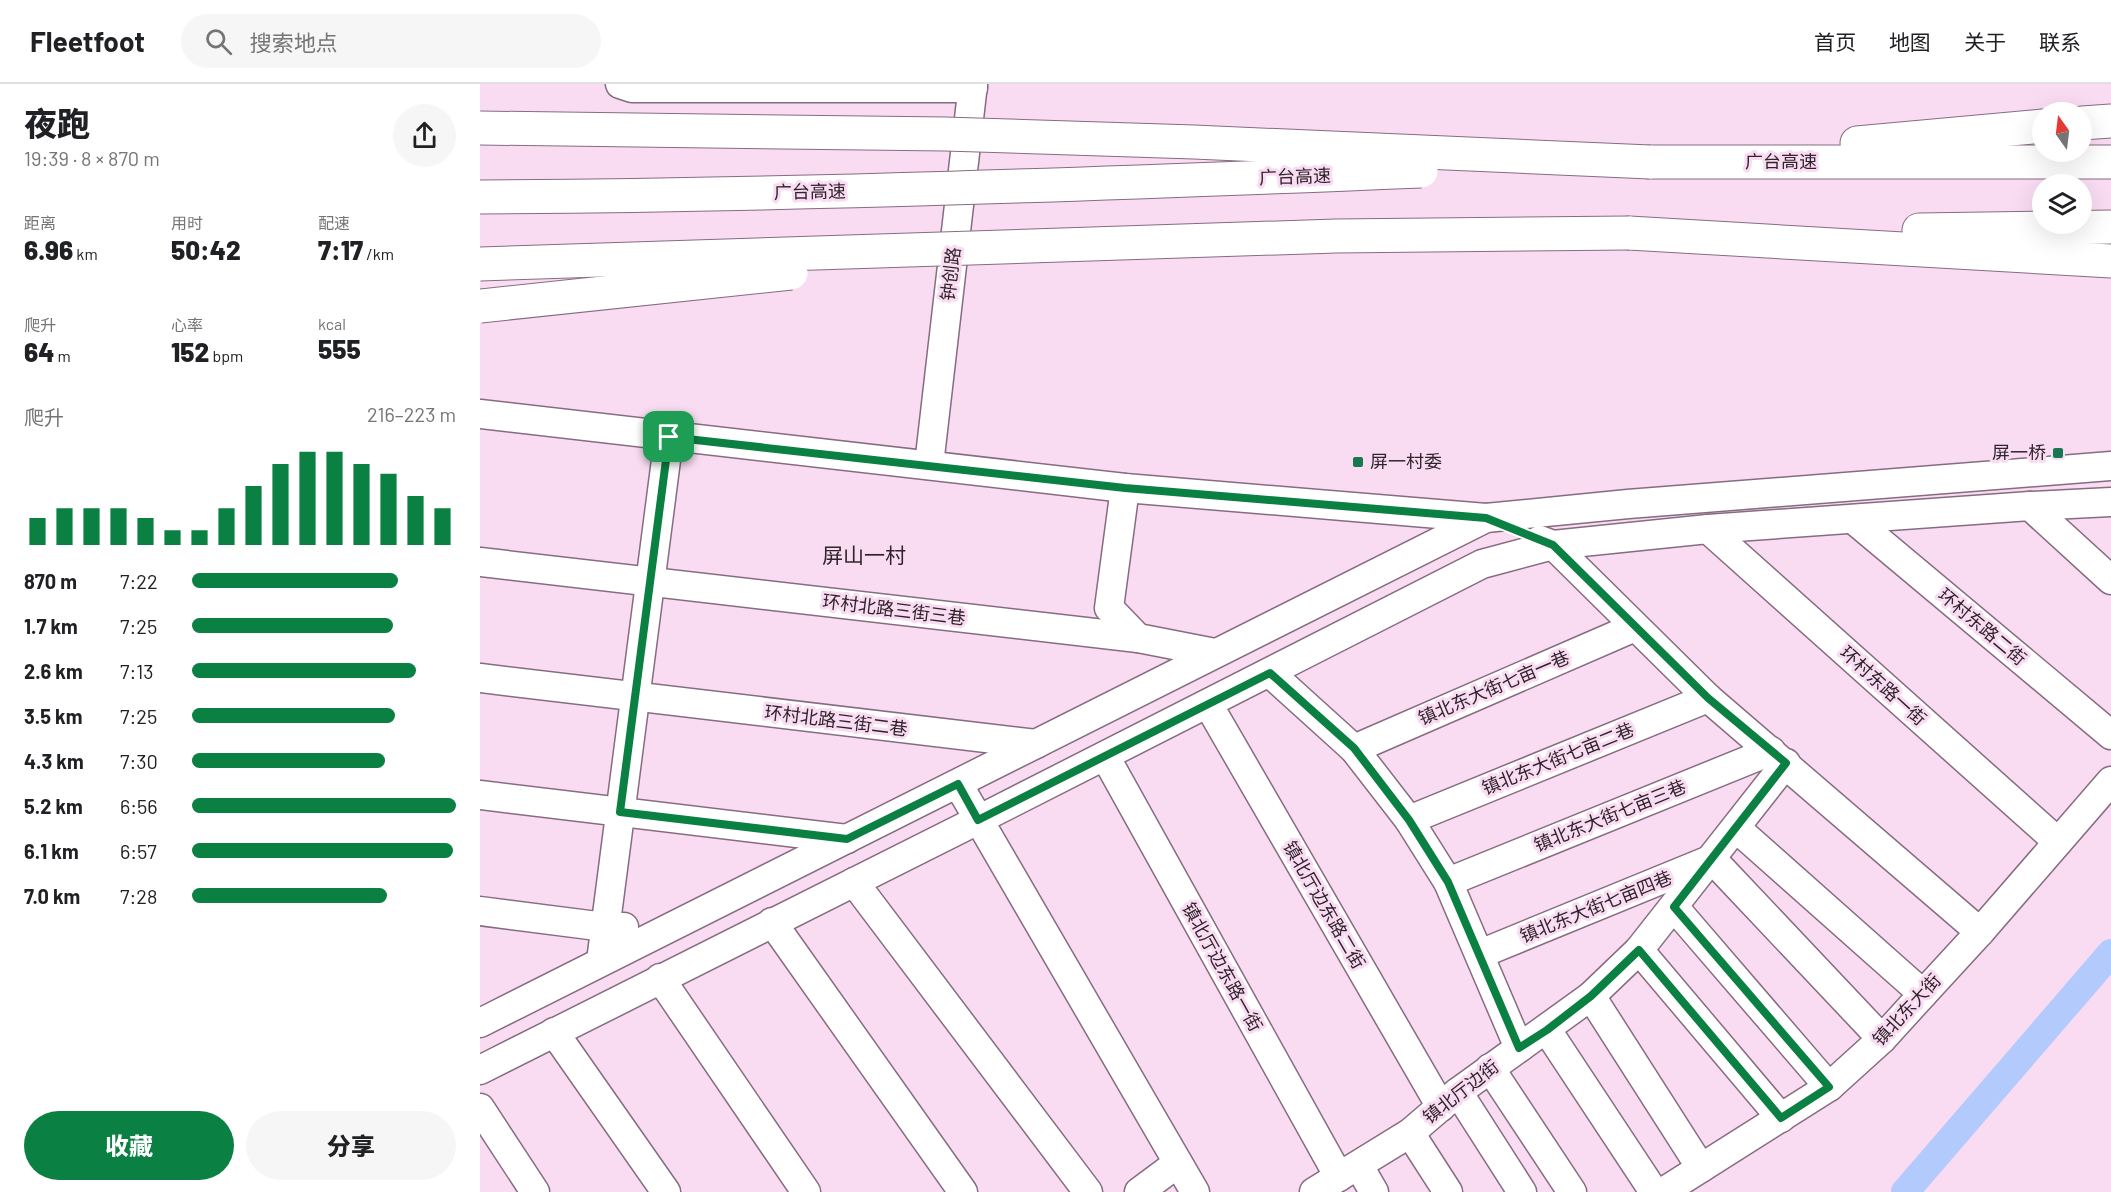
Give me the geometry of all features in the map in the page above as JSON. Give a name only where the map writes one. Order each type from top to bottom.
[{"type":"highway","points":[[2092,122],[2111,121]]},
{"type":"highway","points":[[480,128],[957,135],[1194,142],[1650,162],[2032,127]]},
{"type":"highway","name":"广台高速","points":[[480,197],[635,196],[1060,186],[1650,162],[2111,162]]},
{"type":"highway","points":[[480,264],[1336,236],[2111,227]]},
{"type":"highway","points":[[1629,233],[2111,261]]},
{"type":"highway","points":[[480,306],[1090,243]]},
{"type":"street","points":[[620,84],[632,88],[973,86]]},
{"type":"street","name":"钟创路","points":[[929,465],[973,86]]},
{"type":"street","points":[[480,414],[1125,488],[1486,518],[1628,504],[2111,466]]},
{"type":"street","points":[[601,961],[669,437]]},
{"type":"street","points":[[1125,488],[1109,608],[1138,638]]},
{"type":"street","points":[[480,1070],[1482,564],[1553,545],[1708,529],[2111,502]]},
{"type":"street","points":[[2030,506],[2111,580]]},
{"type":"street","points":[[480,1023],[1486,518],[1553,545],[1708,698],[1980,932]]},
{"type":"street","name":"环村东路二街","points":[[1853,519],[2111,735]]},
{"type":"street","name":"环村东路一街","points":[[1708,529],[2058,842]]},
{"type":"street","name":"环村北路三街三巷","points":[[480,562],[1138,638],[1215,653]]},
{"type":"street","name":"镇北东大街七亩一巷","points":[[1354,748],[1635,627]]},
{"type":"street","points":[[1270,673],[1354,748],[1409,820],[1448,882],[1519,1048]]},
{"type":"street","name":"环村北路三街二巷","points":[[480,678],[1036,744]]},
{"type":"street","name":"镇北东大街七亩二巷","points":[[1409,820],[1708,698]]},
{"type":"street","name":"镇北厅边东路二街","points":[[1208,704],[1449,1099],[1522,1192]]},
{"type":"street","name":"镇北厅边东路一街","points":[[1105,756],[1349,1171],[1374,1192]]},
{"type":"street","name":"镇北厅边街","points":[[1314,1192],[1410,1134],[1449,1099],[1591,996],[1639,950],[1712,859],[1736,828],[1778,757]]},
{"type":"street","name":"镇北东大街七亩三巷","points":[[1448,882],[1778,757]]},
{"type":"street","name":"镇北东大街","points":[[1663,1192],[1829,1087],[1882,1039],[1980,932],[2111,782]]},
{"type":"street","points":[[958,784],[1195,1192]]},
{"type":"street","points":[[480,795],[847,839]]},
{"type":"street","points":[[1736,828],[1923,994]]},
{"type":"street","points":[[1712,859],[1882,1039]]},
{"type":"street","name":"镇北东大街七亩四巷","points":[[1480,954],[1712,859]]},
{"type":"street","points":[[854,882],[1088,1192]]},
{"type":"street","points":[[1674,907],[1829,1087]]},
{"type":"street","points":[[480,911],[605,927],[668,928]]},
{"type":"street","points":[[772,922],[963,1192]]},
{"type":"street","points":[[1639,950],[1781,1118]]},
{"type":"street","points":[[660,978],[806,1192]]},
{"type":"street","points":[[1591,996],[1701,1168]]},
{"type":"street","points":[[1547,1030],[1653,1192]]},
{"type":"street","points":[[554,1032],[666,1192]]},
{"type":"street","points":[[1490,1068],[1572,1192]]},
{"type":"street","points":[[480,1108],[535,1192]]},
{"type":"street","points":[[1410,1134],[1448,1192]]},
{"type":"street","points":[[1139,1192],[1178,1163]]},
{"type":"waterway","points":[[1905,1192],[2111,953]]},
{"type":"place","name":"屏一桥","points":[[2058,453]]},
{"type":"place","name":"屏一村委","points":[[1358,462]]},
{"type":"district","name":"屏山一村","points":[[864,556]]},
{"type":"route","points":[[669,437],[1125,488],[1486,518],[1553,545],[1708,698],[1786,763],[1674,907],[1829,1087],[1781,1118],[1639,950],[1591,996],[1547,1030],[1519,1048],[1448,882],[1409,820],[1354,748],[1270,673],[978,820],[958,784],[847,839],[620,812],[669,437]]}]
